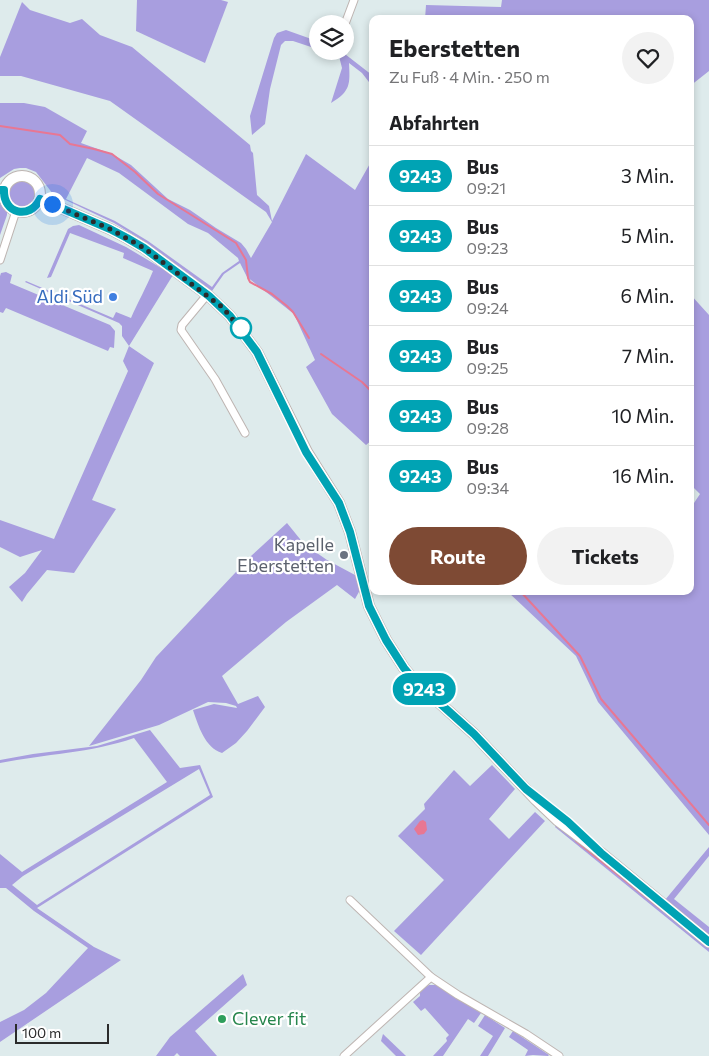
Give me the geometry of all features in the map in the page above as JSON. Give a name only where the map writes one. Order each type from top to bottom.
[{"type":"main road","points":[[27,176],[37,182],[41,193],[40,199],[28,211],[16,211],[8,205],[2,190],[15,177],[27,176]]},
{"type":"main road","points":[[40,199],[103,226],[144,248],[207,295],[230,316],[253,346],[306,452],[339,503],[350,532],[369,606],[386,640],[400,662],[414,680],[474,734],[526,789],[568,822],[601,853],[709,942]]},
{"type":"street","points":[[348,15],[354,0]]},
{"type":"street","points":[[0,260],[16,211]]},
{"type":"street","points":[[207,295],[182,325],[181,330],[215,379],[245,433]]},
{"type":"street","points":[[350,900],[430,977],[526,1034],[559,1056]]},
{"type":"street","points":[[344,1056],[430,977]]},
{"type":"shaded area","points":[[137,0],[221,0],[228,2],[205,63],[136,31]]},
{"type":"shaded area","points":[[502,0],[709,0],[709,71],[694,83],[694,15],[425,15],[426,5],[501,7]]},
{"type":"shaded area","points":[[22,2],[30,10],[70,23],[82,19],[100,35],[132,47],[250,145],[253,153],[257,195],[269,206],[272,221],[306,154],[355,190],[369,165],[369,442],[366,445],[332,414],[306,367],[315,360],[294,314],[247,277],[240,263],[224,274],[212,291],[147,243],[114,223],[53,194],[36,172],[26,168],[14,169],[0,178],[0,103],[24,103],[45,107],[87,131],[81,143],[112,154],[131,165],[168,199],[190,210],[241,243],[251,258],[272,222],[266,212],[110,101],[21,76],[0,76],[0,57]],"holes":[[[87,158],[119,173],[188,224],[208,233],[238,258],[239,261],[222,273],[212,287],[148,241],[115,221],[66,199]]]},
{"type":"shaded area","points":[[286,30],[309,38],[309,46],[293,41],[285,41],[281,45],[270,89],[265,124],[252,135],[250,116],[277,33]]},
{"type":"shaded area","points":[[340,60],[353,60],[369,73],[369,82],[362,73],[349,63],[349,82],[346,91],[331,103],[342,68]]},
{"type":"shaded area","points":[[23,178],[34,183],[39,194],[34,205],[23,210],[12,205],[7,194],[12,183]]},
{"type":"shaded area","points":[[0,199],[7,209],[7,215],[0,235]]},
{"type":"shaded area","points":[[79,225],[126,247],[173,275],[129,346],[122,336],[122,326],[119,323],[25,282],[113,318],[116,312],[131,318],[153,271],[123,258],[124,253],[70,233],[51,277],[47,278],[68,229]]},
{"type":"shaded area","points":[[6,272],[12,275],[10,283],[110,325],[115,331],[114,348],[110,347],[108,351],[6,308],[3,313],[0,312],[0,276],[1,273]]},
{"type":"shaded area","points":[[694,298],[709,315],[709,835],[598,702],[576,656],[511,595],[694,595],[694,503],[700,494],[694,488]]},
{"type":"shaded area","points":[[129,346],[154,363],[92,500],[116,509],[74,573],[47,570],[22,602],[9,587],[25,573],[42,550],[20,557],[0,547],[0,520],[54,539],[128,371],[123,361]]},
{"type":"shaded area","points":[[287,523],[304,544],[327,560],[355,575],[360,590],[355,599],[337,585],[286,622],[222,676],[238,704],[258,696],[265,707],[247,731],[236,743],[222,753],[216,750],[203,735],[193,710],[214,704],[237,708],[226,703],[208,702],[159,725],[89,746],[141,680],[156,657],[251,556]]},
{"type":"shaded area","points":[[150,730],[180,768],[200,765],[213,797],[37,908],[94,947],[121,960],[0,1042],[0,1022],[24,1010],[46,993],[88,948],[34,911],[6,888],[0,888],[0,854],[22,872],[167,782],[134,738],[85,750],[0,763],[0,760],[97,746]],"holes":[[[199,769],[210,795],[37,905],[12,885],[23,876]]]},
{"type":"shaded area","points":[[492,765],[515,789],[489,819],[509,839],[535,812],[545,821],[421,955],[394,931],[444,880],[398,836],[425,809],[424,804],[454,770],[470,786]]},
{"type":"shaded area","points":[[423,820],[426,822],[427,830],[424,834],[418,835],[414,829]]},
{"type":"shaded area","points":[[557,823],[709,945],[709,952],[555,827]]},
{"type":"shaded area","points":[[709,847],[709,856],[674,899],[709,927],[709,935],[665,900]]},
{"type":"shaded area","points":[[243,974],[247,985],[195,1031],[217,1056],[180,1056],[177,1053],[174,1056],[156,1056],[170,1037]]},
{"type":"shaded area","points":[[429,985],[436,985],[481,1013],[474,1023],[468,1019],[443,1056],[433,1056],[447,1041],[446,1038],[449,1035],[425,1008],[421,1011],[413,1002],[420,996],[420,991]]},
{"type":"shaded area","points":[[485,1015],[505,1028],[488,1056],[480,1056],[493,1036],[478,1026]]},
{"type":"shaded area","points":[[513,1031],[549,1055],[525,1056],[528,1050],[509,1037]]},
{"type":"shaded area","points":[[383,1034],[406,1056],[396,1056],[381,1041]]},
{"type":"waterway","points":[[0,126],[60,135],[70,144],[112,154],[135,172],[158,194],[236,243],[246,260],[250,282],[272,294],[287,306],[293,312],[309,338]]},
{"type":"waterway","points":[[321,354],[362,382],[369,389]]},
{"type":"waterway","points":[[524,595],[580,656],[601,699],[709,825]]},
{"type":"waterway","points":[[576,841],[662,910]]},
{"type":"bus line","name":"9243","points":[[0,190],[4,190],[5,200],[11,209],[16,211],[22,212],[33,209],[40,199],[110,229],[144,248],[222,307],[242,330],[257,352],[306,452],[339,503],[350,532],[372,614],[404,668],[414,680],[474,734],[526,789],[568,822],[601,853],[709,942]]},
{"type":"place","name":"Aldi Süd","points":[[113,297]]},
{"type":"place","name":"Kapelle Eberstetten","points":[[344,555]]},
{"type":"place","name":"Clever fit","points":[[222,1019]]},
{"type":"route","points":[[52,204],[110,229],[144,248],[209,296],[222,307],[242,330],[241,328]]}]
